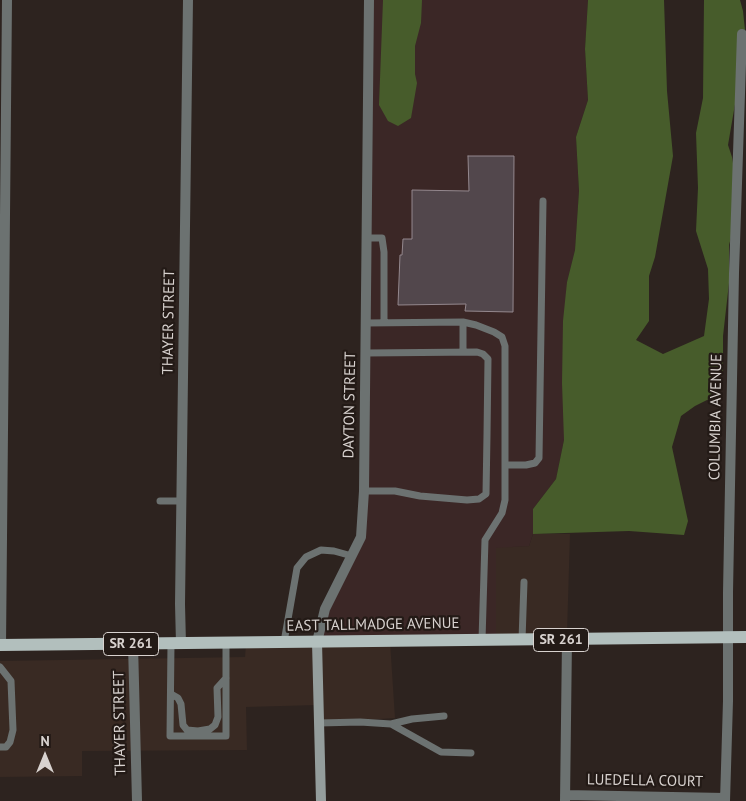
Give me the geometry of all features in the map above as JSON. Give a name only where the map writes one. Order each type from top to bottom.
[{"type":"main road","name":"EAST TALLMADGE AVENUE","points":[[0,645],[746,637]]},
{"type":"street","points":[[0,645],[3,33],[7,0]]},
{"type":"street","name":"THAYER STREET","points":[[176,644],[182,501],[188,0]]},
{"type":"street","name":"DAYTON STREET","points":[[321,801],[317,642],[325,609],[361,537],[364,491],[369,0]]},
{"type":"street","name":"COLUMBIA AVENUE","points":[[725,799],[734,273],[742,34]]},
{"type":"street","points":[[565,798],[567,640]]},
{"type":"street","name":"THAYER STREET","points":[[133,644],[138,801]]},
{"type":"street","name":"LUEDELLA COURT","points":[[565,798],[725,799]]},
{"type":"lane","points":[[506,464],[526,465],[536,462],[539,458],[543,201]]},
{"type":"lane","points":[[367,238],[382,238],[384,252],[384,323]]},
{"type":"lane","points":[[463,322],[463,352]]},
{"type":"lane","points":[[366,323],[463,322],[494,332],[502,337],[506,346],[504,507],[484,540],[482,640]]},
{"type":"lane","points":[[364,491],[394,491],[420,496],[467,500],[479,499],[486,494],[488,359],[483,354],[477,352],[366,353]]},
{"type":"lane","points":[[160,501],[182,501]]},
{"type":"lane","points":[[284,642],[297,568],[306,557],[321,550],[352,556]]},
{"type":"lane","points":[[522,640],[524,582]]},
{"type":"lane","points":[[176,644],[171,694],[170,736],[226,736],[226,643]]},
{"type":"lane","points":[[0,667],[11,681],[13,730],[10,742],[6,747],[0,747]]},
{"type":"lane","points":[[171,694],[178,698],[181,704],[183,725],[188,730],[210,729],[215,725],[218,717],[217,688],[226,678]]},
{"type":"lane","points":[[319,723],[360,722],[391,724],[412,719],[444,716]]},
{"type":"lane","points":[[391,724],[441,752],[471,753]]},
{"type":"shaded area","points":[[369,0],[588,0],[585,49],[588,100],[576,137],[579,191],[575,250],[567,282],[564,440],[556,479],[533,509],[533,534],[529,546],[496,548],[496,640],[317,642],[325,609],[361,537]]},
{"type":"shaded area","points":[[533,534],[570,534],[567,634],[496,635],[496,547],[529,546]]},
{"type":"shaded area","points":[[390,641],[395,718],[319,723],[318,705],[246,707],[247,750],[82,751],[82,776],[0,777],[0,661],[245,657],[246,643]]},
{"type":"green space","points":[[383,0],[422,0],[421,23],[415,46],[415,74],[417,83],[411,118],[398,126],[388,121],[379,105]]},
{"type":"green space","points":[[588,0],[664,0],[667,91],[673,156],[655,257],[649,276],[649,321],[636,340],[663,354],[704,336],[709,299],[708,269],[696,231],[698,188],[696,133],[703,98],[704,0],[740,0],[743,11],[746,40],[728,145],[732,157],[740,205],[729,245],[729,283],[723,336],[723,370],[713,397],[681,416],[672,447],[688,521],[684,535],[629,531],[533,534],[533,509],[556,479],[564,440],[562,383],[563,321],[567,282],[575,250],[579,191],[576,137],[588,100],[585,49]]},
{"type":"building","points":[[468,156],[514,156],[513,312],[465,311],[466,304],[398,305],[400,255],[402,255],[403,239],[412,239],[412,190],[469,191]]}]
